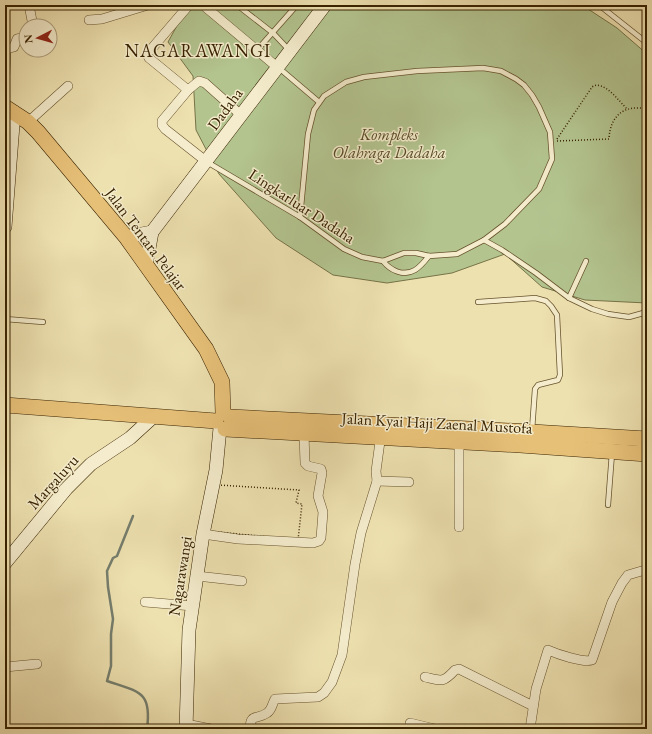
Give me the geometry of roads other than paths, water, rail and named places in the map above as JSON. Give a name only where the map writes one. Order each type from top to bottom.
[{"type":"main road","name":"Jalan Tentara Pelajar","points":[[10,109],[28,122],[126,237],[206,349],[222,382],[223,422]]},
{"type":"main road","name":"Jalan Kyai Haji Zaenal Mustofa","points":[[5,405],[223,422],[381,431],[647,439]]},
{"type":"main road","name":"Jalan Kyai Haji Zaenal Mustofa","points":[[223,422],[304,434],[381,431],[459,442],[525,436],[612,451],[647,454]]},
{"type":"street","points":[[29,5],[31,18]]},
{"type":"street","points":[[90,20],[102,19],[148,5]]},
{"type":"street","points":[[188,90],[149,58],[147,54],[189,5]]},
{"type":"street","points":[[204,5],[277,66]]},
{"type":"street","name":"Dadaha","points":[[146,265],[152,232],[207,162],[277,66],[325,5]]},
{"type":"street","points":[[5,76],[6,49],[14,47],[18,38]]},
{"type":"street","points":[[207,162],[164,129],[161,124],[162,121],[197,81],[202,81],[241,114]]},
{"type":"street","points":[[28,122],[68,86]]},
{"type":"street","points":[[5,227],[10,109]]},
{"type":"street","points":[[126,237],[152,232]]},
{"type":"street","name":"Margaluyu","points":[[5,563],[66,489],[91,464],[130,438],[153,417]]},
{"type":"street","name":"Nagarawangi","points":[[186,726],[189,630],[203,534],[216,470],[223,422]]},
{"type":"street","points":[[250,729],[251,719],[266,714],[271,708],[275,699],[312,698],[318,696],[324,693],[335,676],[345,640],[355,564],[377,481],[376,470],[381,431]]},
{"type":"street","points":[[203,534],[250,540],[313,543],[319,541],[321,538],[323,512],[318,496],[322,473],[321,469],[308,466],[305,463],[304,434]]},
{"type":"street","points":[[459,442],[459,527]]},
{"type":"street","points":[[377,481],[409,482]]},
{"type":"street","points":[[530,729],[536,689],[548,650],[564,656],[587,661],[592,660],[612,602],[622,583],[628,576],[647,568]]},
{"type":"street","points":[[197,576],[242,581]]},
{"type":"street","points":[[145,602],[193,606]]},
{"type":"street","points":[[5,667],[37,664]]},
{"type":"street","points":[[425,678],[444,680],[448,678],[455,670],[459,669],[533,706]]},
{"type":"street","points":[[410,723],[435,729]]},
{"type":"street","points":[[186,726],[212,729]]},
{"type":"lane","points":[[237,5],[273,33],[290,51]]},
{"type":"lane","points":[[258,49],[297,5]]},
{"type":"lane","points":[[599,5],[647,43]]},
{"type":"lane","points":[[277,66],[319,102]]},
{"type":"lane","points":[[300,217],[308,134],[314,110],[319,102],[329,93],[352,79],[364,77],[483,68],[501,71],[524,85],[539,107],[550,132],[552,159],[539,189],[505,224],[484,240],[457,254],[429,256],[416,253],[404,253],[383,261],[388,268],[394,271],[409,272],[416,270],[429,256]]},
{"type":"lane","name":"Lingkarluar Dadaha","points":[[207,162],[300,217],[344,249],[355,255],[383,261]]},
{"type":"lane","points":[[484,240],[502,250],[536,273],[569,298],[592,309],[608,314],[629,317],[647,312]]},
{"type":"lane","points":[[569,298],[586,261]]},
{"type":"lane","points":[[478,302],[536,298],[546,301],[557,314],[560,375],[558,380],[538,385],[535,389],[525,436]]},
{"type":"lane","points":[[5,318],[43,322]]},
{"type":"lane","points":[[608,505],[612,451]]},
{"type":"waterway","points":[[133,516],[117,556],[113,558],[107,571],[113,619],[111,634],[111,666],[107,681],[135,691],[141,695],[145,700],[147,707],[147,729]]},
{"type":"district","name":"NAGARAWANGI","points":[[198,50]]},
{"type":"park label","name":"Kompleks Olahraga Dadaha","points":[[389,143]]}]
